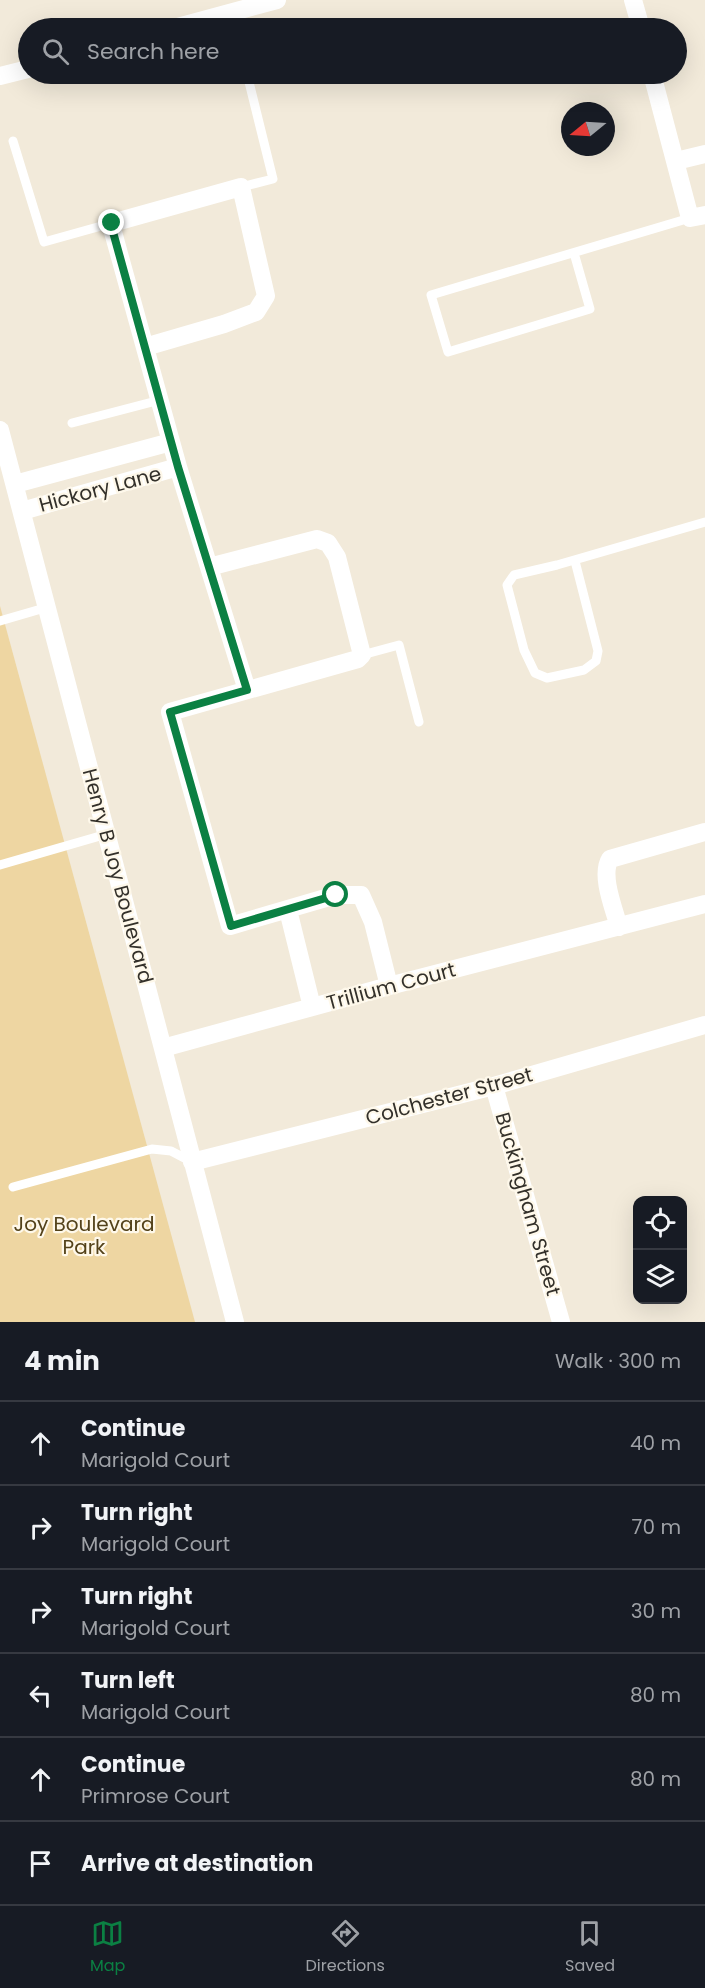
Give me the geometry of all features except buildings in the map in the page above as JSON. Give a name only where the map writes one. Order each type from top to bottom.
[{"type":"street","points":[[211,18],[277,0]]},
{"type":"street","points":[[633,0],[638,18]]},
{"type":"street","points":[[0,76],[18,72]]},
{"type":"street","points":[[655,84],[676,161],[698,217]]},
{"type":"street","points":[[676,161],[705,154]]},
{"type":"street","points":[[145,347],[224,324],[256,312],[266,296],[241,187],[112,223],[113,232],[178,467],[247,690]]},
{"type":"street","name":"Henry B Joy Boulevard","points":[[0,430],[235,1322]]},
{"type":"street","name":"Hickory Lane","points":[[15,484],[171,442]]},
{"type":"street","name":"Hickory Lane","points":[[22,511],[178,467]]},
{"type":"street","points":[[209,567],[318,539],[328,543],[337,557],[363,655],[358,659],[170,712],[231,926],[336,895],[361,895],[373,922],[389,986]]},
{"type":"street","points":[[619,927],[606,876],[606,866],[610,859],[705,832]]},
{"type":"street","name":"Trillium Court","points":[[163,1048],[389,986],[705,904]]},
{"type":"street","points":[[288,910],[312,1007]]},
{"type":"street","name":"Colchester Street","points":[[192,1162],[494,1086],[705,1026]]},
{"type":"street","name":"Buckingham Street","points":[[494,1086],[561,1322]]},
{"type":"lane","points":[[241,187],[273,178],[250,84]]},
{"type":"lane","points":[[13,141],[44,242],[112,223]]},
{"type":"lane","points":[[574,253],[591,309],[448,352],[431,295],[574,253],[698,217]]},
{"type":"lane","points":[[72,423],[160,400]]},
{"type":"lane","points":[[575,561],[598,651],[596,661],[585,669],[547,678],[535,673],[524,651],[507,585],[514,575],[575,561],[705,522]]},
{"type":"lane","points":[[0,621],[48,607]]},
{"type":"lane","points":[[363,655],[399,645],[419,722]]},
{"type":"lane","points":[[0,866],[107,834]]},
{"type":"lane","points":[[13,1187],[152,1149],[171,1150],[192,1162]]},
{"type":"green space","name":"Joy Boulevard Park","points":[[0,606],[195,1322],[0,1322]]},
{"type":"route","points":[[112,223],[178,467],[247,690],[170,712],[231,926],[336,895]]}]
